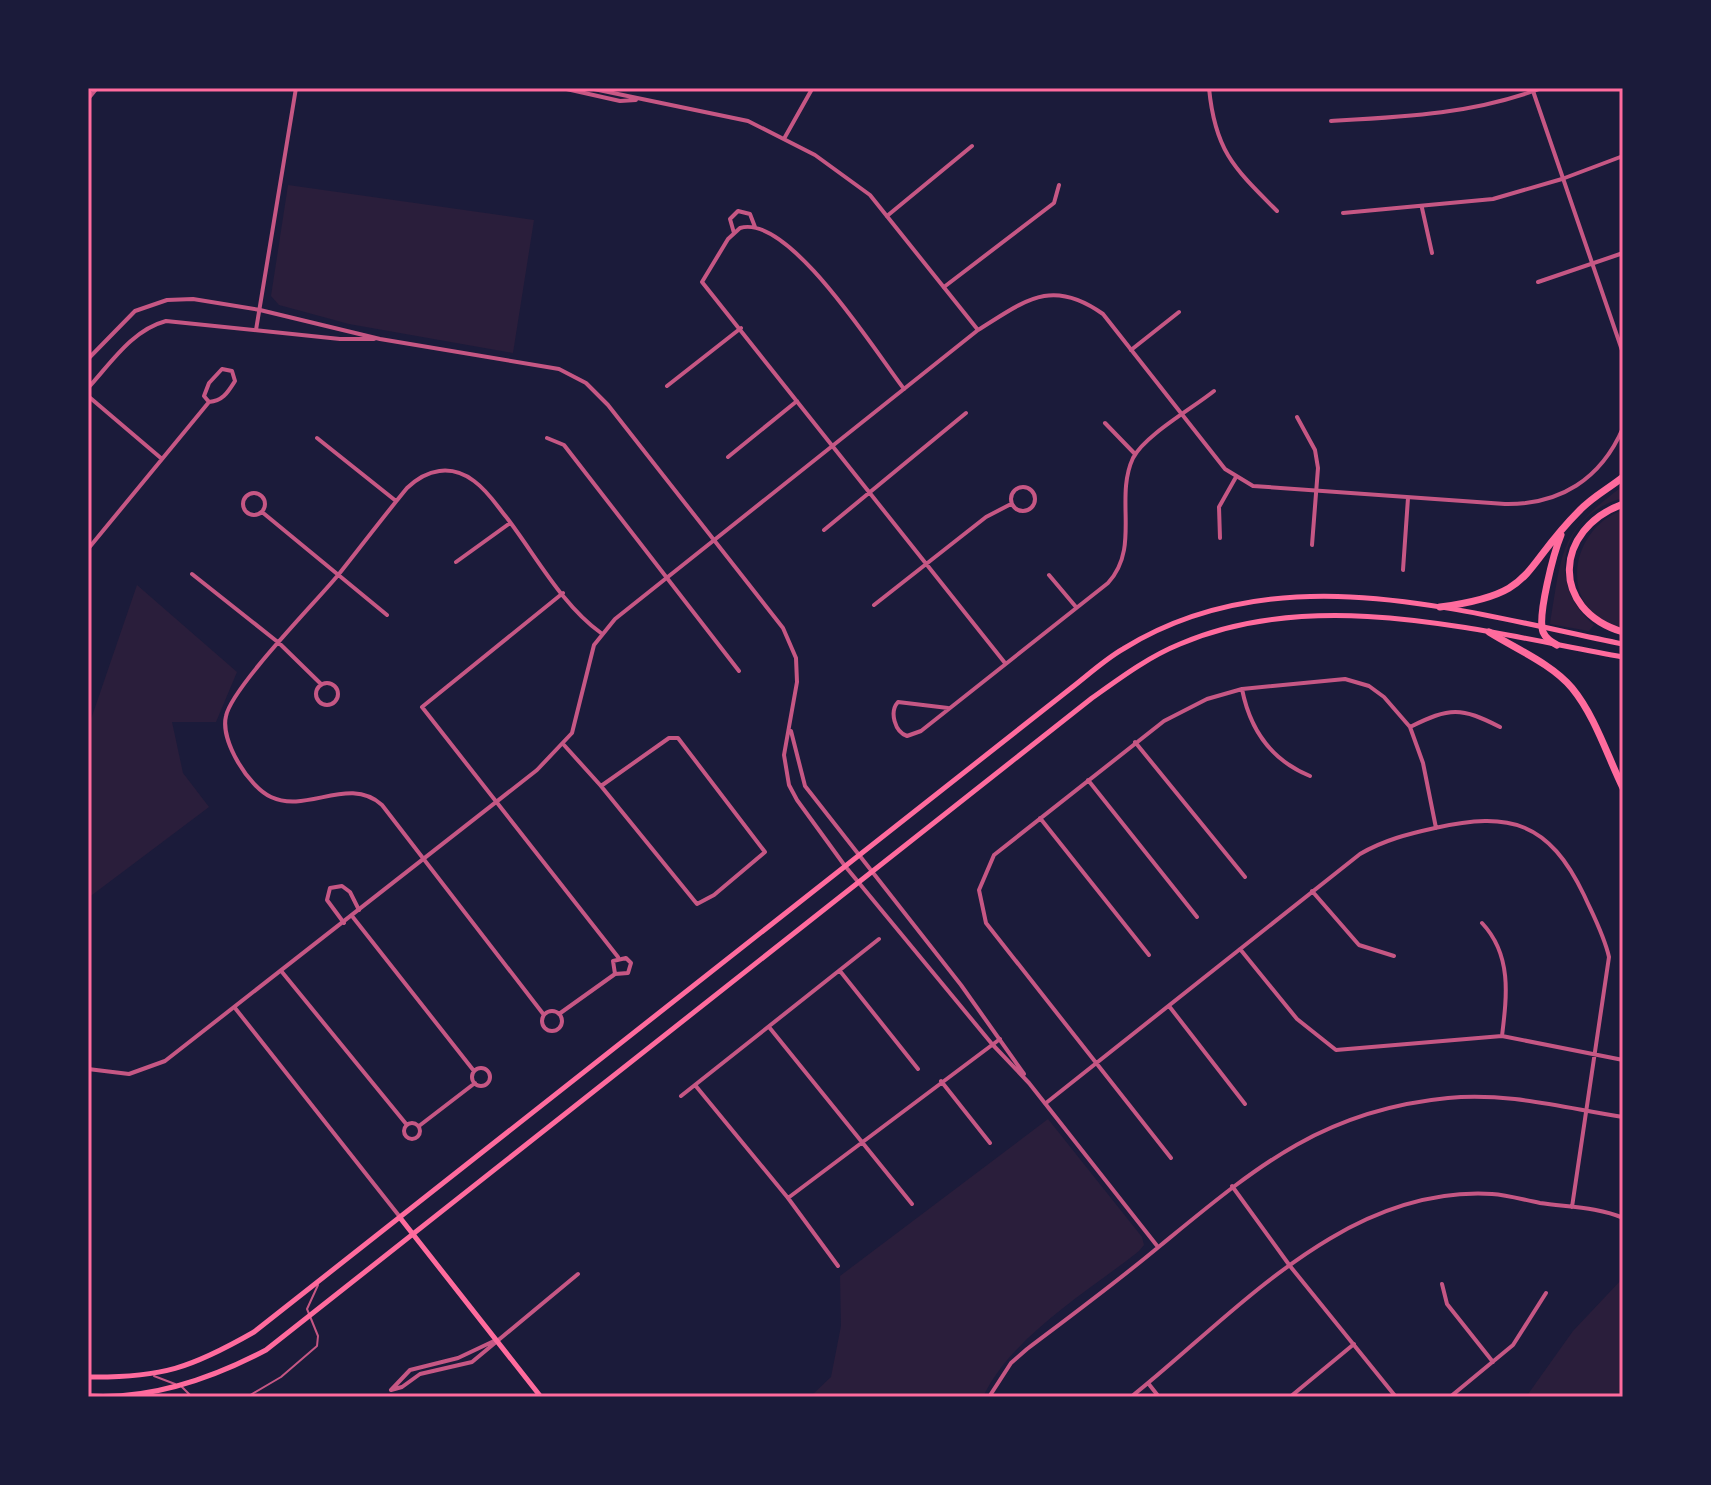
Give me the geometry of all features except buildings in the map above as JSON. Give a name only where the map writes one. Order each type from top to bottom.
[{"type":"highway","points":[[1440,607],[1480,602],[1515,586],[1536,566],[1568,523],[1591,499],[1623,477]]},
{"type":"highway","points":[[1623,504],[1596,517],[1575,541],[1569,574],[1579,604],[1607,627],[1623,632]]},
{"type":"highway","points":[[1557,645],[1544,636],[1542,627],[1553,557],[1568,523]]},
{"type":"highway","points":[[1489,632],[1551,670],[1570,686],[1584,706],[1623,788]]},
{"type":"main road","points":[[88,1377],[154,1376],[202,1362],[254,1332],[319,1284],[1121,650],[1173,624],[1251,601],[1322,594],[1364,595],[1623,644]]},
{"type":"main road","points":[[88,1396],[130,1395],[181,1386],[211,1376],[266,1350],[1092,698],[1179,644],[1264,620],[1318,614],[1489,632],[1623,657]]},
{"type":"main road","points":[[401,1219],[541,1397]]},
{"type":"street","points":[[88,99],[97,88]]},
{"type":"street","points":[[256,330],[296,88]]},
{"type":"street","points":[[562,88],[620,101],[638,100]]},
{"type":"street","points":[[573,90],[579,88]]},
{"type":"street","points":[[589,88],[638,100],[724,114],[785,137],[860,186],[978,330]]},
{"type":"street","points":[[1209,88],[1214,128],[1220,146],[1277,211]]},
{"type":"street","points":[[1331,121],[1489,106],[1542,88]]},
{"type":"street","points":[[785,137],[812,89]]},
{"type":"street","points":[[1533,91],[1623,351]]},
{"type":"street","points":[[887,216],[972,146]]},
{"type":"street","points":[[1343,213],[1493,199],[1562,179],[1623,156]]},
{"type":"street","points":[[944,287],[1054,203],[1059,185]]},
{"type":"street","points":[[1422,208],[1432,253]]},
{"type":"street","points":[[734,233],[730,219],[738,211],[750,214],[755,227]]},
{"type":"street","points":[[904,389],[806,261],[787,243],[755,227],[740,228],[734,233],[702,282],[1005,663]]},
{"type":"street","points":[[1538,282],[1623,253]]},
{"type":"street","points":[[88,1069],[112,1074],[147,1070],[181,1051],[497,803],[564,745],[579,713],[589,661],[601,633],[714,539],[978,330],[1023,302],[1055,294],[1079,299],[1103,314],[1225,469],[1253,486],[1525,504],[1553,499],[1590,477],[1615,446],[1623,428]]},
{"type":"street","points":[[88,359],[130,314],[149,304],[193,299],[260,310],[380,339],[559,369],[576,376],[608,405],[783,628],[796,658],[797,682],[784,755],[789,785],[845,866],[992,1044],[1046,1103],[1158,1247]]},
{"type":"street","points":[[1131,350],[1179,312]]},
{"type":"street","points":[[88,388],[135,336],[151,325],[181,321],[340,339],[380,339]]},
{"type":"street","points":[[667,386],[741,328]]},
{"type":"street","points":[[88,549],[209,402],[222,399],[228,392],[235,381],[232,371],[222,369],[209,383],[204,396],[209,402]]},
{"type":"street","points":[[948,708],[898,702],[894,712],[900,733],[914,734],[948,708],[1076,607],[1108,583],[1123,562],[1128,472],[1135,454],[1214,391]]},
{"type":"street","points":[[88,396],[162,459]]},
{"type":"street","points":[[728,457],[797,401]]},
{"type":"street","points":[[824,530],[966,413]]},
{"type":"street","points":[[1297,417],[1315,450],[1317,491],[1312,545]]},
{"type":"street","points":[[1105,423],[1135,454]]},
{"type":"street","points":[[317,438],[396,501]]},
{"type":"street","points":[[547,438],[564,445],[739,671]]},
{"type":"street","points":[[559,1014],[561,1026],[551,1031],[543,1026],[544,1015],[374,798],[352,792],[278,800],[260,789],[231,752],[225,730],[231,703],[396,501],[426,473],[457,473],[486,491],[588,624],[601,633]]},
{"type":"street","points":[[1220,538],[1219,507],[1236,477]]},
{"type":"street","points":[[1019,487],[1027,488],[1034,495],[1034,505],[1028,511],[1019,512],[1011,504],[1011,495],[1019,487]]},
{"type":"street","points":[[254,492],[263,497],[266,504],[262,512],[254,516],[245,511],[243,502],[247,495],[254,492]]},
{"type":"street","points":[[1403,570],[1408,498]]},
{"type":"street","points":[[874,605],[986,517],[1011,504]]},
{"type":"street","points":[[262,512],[387,615]]},
{"type":"street","points":[[456,562],[510,523]]},
{"type":"street","points":[[192,574],[279,643],[321,684],[331,684],[337,690],[333,703],[326,705],[317,700],[316,691],[321,684]]},
{"type":"street","points":[[1049,575],[1076,607]]},
{"type":"street","points":[[559,1014],[615,974],[625,975],[631,967],[626,958],[618,957],[422,707],[563,593]]},
{"type":"street","points":[[1171,1158],[996,937],[979,905],[979,890],[987,865],[1135,742],[1193,705],[1242,689],[1345,679],[1369,686],[1384,697],[1410,727],[1423,763],[1436,828]]},
{"type":"street","points":[[1242,689],[1259,738],[1290,768],[1310,776]]},
{"type":"street","points":[[1410,727],[1437,713],[1453,710],[1474,714],[1500,727]]},
{"type":"street","points":[[790,728],[805,786],[1000,1039],[1029,1083]]},
{"type":"street","points":[[564,745],[697,904],[714,895],[765,852],[678,738],[660,741],[601,786]]},
{"type":"street","points":[[1135,742],[1245,877]]},
{"type":"street","points":[[1088,780],[1197,917]]},
{"type":"street","points":[[1040,818],[1149,955]]},
{"type":"street","points":[[1046,1103],[1312,891],[1375,845],[1436,828],[1496,819],[1513,822],[1540,836],[1563,857],[1606,941],[1609,957],[1572,1207]]},
{"type":"street","points":[[344,923],[327,900],[330,888],[342,886],[350,892],[359,910]]},
{"type":"street","points":[[1312,891],[1359,945],[1394,956]]},
{"type":"street","points":[[352,916],[474,1071]]},
{"type":"street","points":[[1482,923],[1495,937],[1505,967],[1507,994],[1502,1036]]},
{"type":"street","points":[[681,1096],[879,939]]},
{"type":"street","points":[[1240,949],[1297,1019],[1336,1050],[1502,1036],[1623,1060]]},
{"type":"street","points":[[615,974],[612,963],[618,957]]},
{"type":"street","points":[[840,971],[918,1069]]},
{"type":"street","points":[[282,972],[407,1125],[419,1126],[475,1083],[485,1084],[489,1076],[484,1069],[474,1071]]},
{"type":"street","points":[[1169,1006],[1245,1104]]},
{"type":"street","points":[[235,1008],[401,1219]]},
{"type":"street","points":[[544,1015],[552,1011],[559,1014]]},
{"type":"street","points":[[769,1027],[912,1204]]},
{"type":"street","points":[[788,1198],[1000,1039]]},
{"type":"street","points":[[474,1071],[472,1076],[475,1083]]},
{"type":"street","points":[[941,1081],[990,1143]]},
{"type":"street","points":[[695,1085],[788,1198],[838,1266]]},
{"type":"street","points":[[989,1397],[1011,1363],[1232,1186],[1305,1137],[1380,1109],[1449,1098],[1537,1102],[1623,1117]]},
{"type":"street","points":[[407,1125],[405,1135],[413,1139],[420,1135],[419,1126]]},
{"type":"street","points":[[1232,1186],[1290,1266],[1396,1397]]},
{"type":"street","points":[[1131,1397],[1290,1266],[1365,1219],[1426,1201],[1492,1194],[1623,1218]]},
{"type":"street","points":[[496,1340],[458,1358],[410,1370],[391,1390],[402,1387],[420,1374],[472,1362],[578,1274]]},
{"type":"street","points":[[1442,1284],[1447,1304],[1493,1362]]},
{"type":"street","points":[[1450,1397],[1493,1362],[1525,1330],[1546,1293]]},
{"type":"street","points":[[1290,1397],[1354,1344]]},
{"type":"street","points":[[1148,1383],[1159,1397]]},
{"type":"lane","points":[[247,1397],[268,1386],[314,1351],[318,1336],[308,1316],[309,1303],[319,1284]]},
{"type":"lane","points":[[154,1376],[181,1386],[192,1397]]},
{"type":"shaded area","points":[[288,185],[534,220],[513,353],[349,324],[279,305],[271,296]]},
{"type":"shaded area","points":[[1623,486],[1623,498],[1585,519],[1573,535],[1566,552],[1565,571],[1569,590],[1594,625],[1589,631],[1550,624],[1567,544],[1575,531],[1586,517]]},
{"type":"shaded area","points":[[1623,510],[1623,630],[1591,612],[1582,598],[1577,568],[1587,539],[1597,526]]},
{"type":"shaded area","points":[[137,585],[237,672],[216,722],[172,722],[183,773],[209,807],[88,898],[88,728]]},
{"type":"shaded area","points":[[1048,1119],[1142,1237],[1144,1245],[1139,1251],[1031,1335],[996,1375],[983,1397],[810,1397],[831,1377],[841,1326],[840,1276]]},
{"type":"shaded area","points":[[1623,1278],[1623,1397],[1526,1397],[1573,1331]]}]
